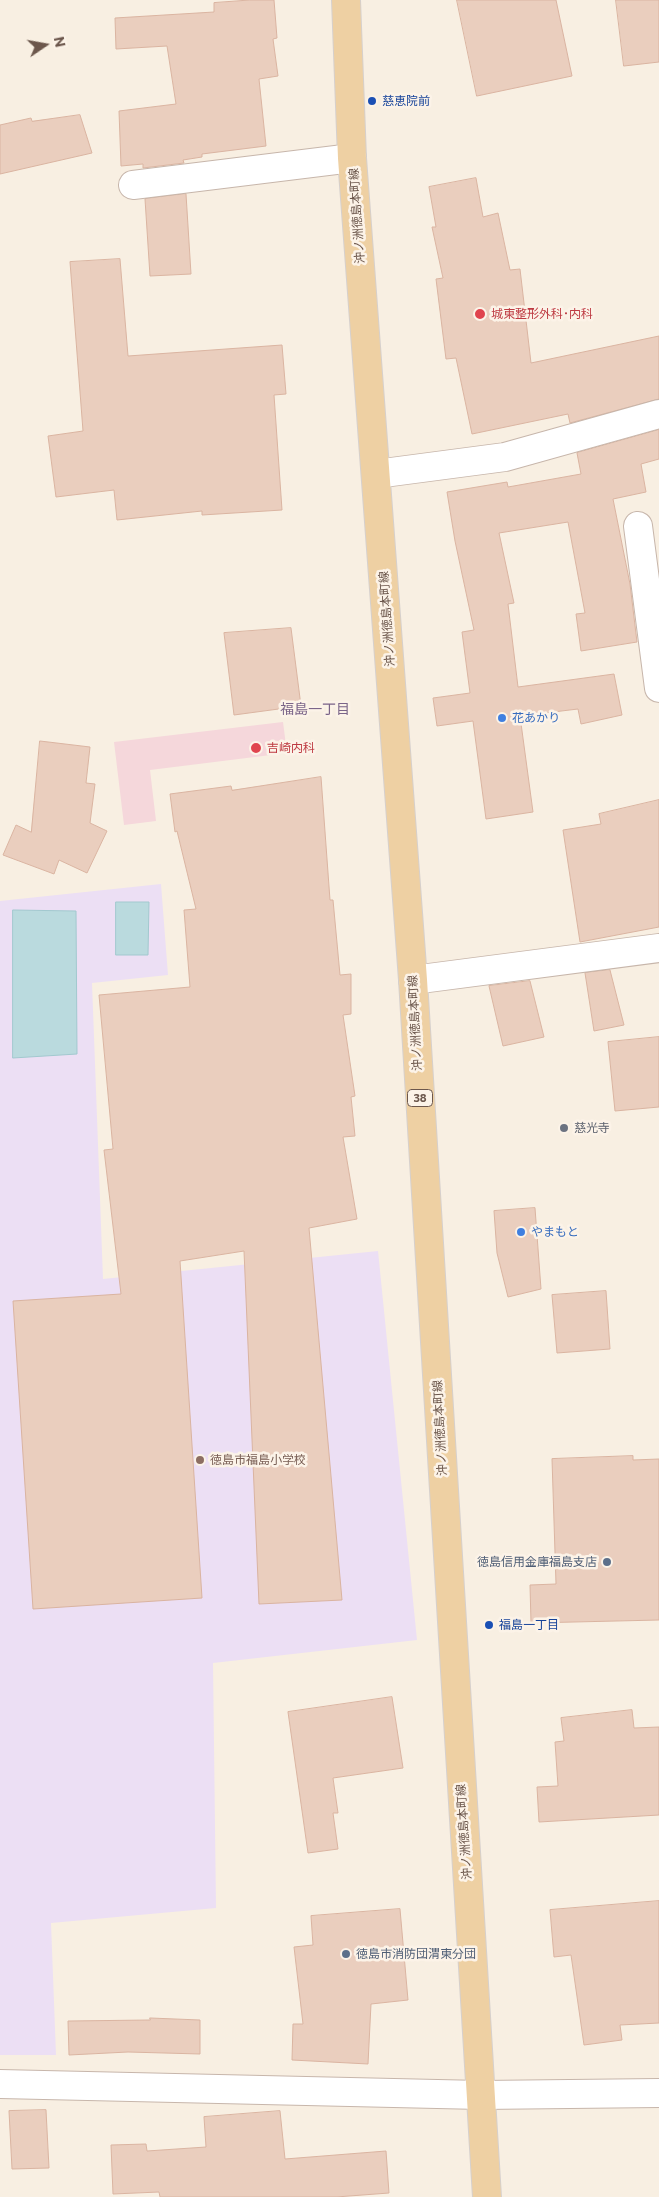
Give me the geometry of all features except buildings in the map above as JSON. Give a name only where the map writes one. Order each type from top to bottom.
[{"type":"main road","name":"沖ノ洲徳島本町線","points":[[346,0],[352,158],[413,980],[487,2197]]},
{"type":"street","points":[[134,185],[352,158]]},
{"type":"street","points":[[376,474],[506,457],[659,414]]},
{"type":"street","points":[[638,526],[659,688]]},
{"type":"street","points":[[413,980],[659,948]]},
{"type":"street","points":[[0,2084],[481,2095],[659,2093]]},
{"type":"shaded area","points":[[283,722],[287,753],[150,770],[156,821],[124,825],[114,742]]},
{"type":"shaded area","name":"徳島市福島小学校","points":[[161,884],[168,975],[92,983],[103,1279],[378,1251],[417,1640],[213,1663],[216,1908],[51,1923],[56,2055],[0,2055],[0,901]]},
{"type":"water","points":[[116,902],[149,902],[148,955],[116,955]]},
{"type":"water","points":[[13,910],[76,911],[77,1054],[13,1058]]},
{"type":"place","name":"慈恵院前","points":[[372,101]]},
{"type":"place","name":"城東整形外科･内科","points":[[480,314]]},
{"type":"place","name":"花あかり","points":[[502,718]]},
{"type":"place","name":"吉崎内科","points":[[256,748]]},
{"type":"place","name":"慈光寺","points":[[564,1128]]},
{"type":"place","name":"やまもと","points":[[521,1232]]},
{"type":"place","name":"徳島市福島小学校","points":[[200,1460]]},
{"type":"place","name":"徳島信用金庫福島支店","points":[[607,1562]]},
{"type":"place","name":"福島一丁目","points":[[489,1625]]},
{"type":"place","name":"徳島市消防団渭東分団","points":[[346,1954]]},
{"type":"district","name":"福島一丁目","points":[[315,709]]}]
